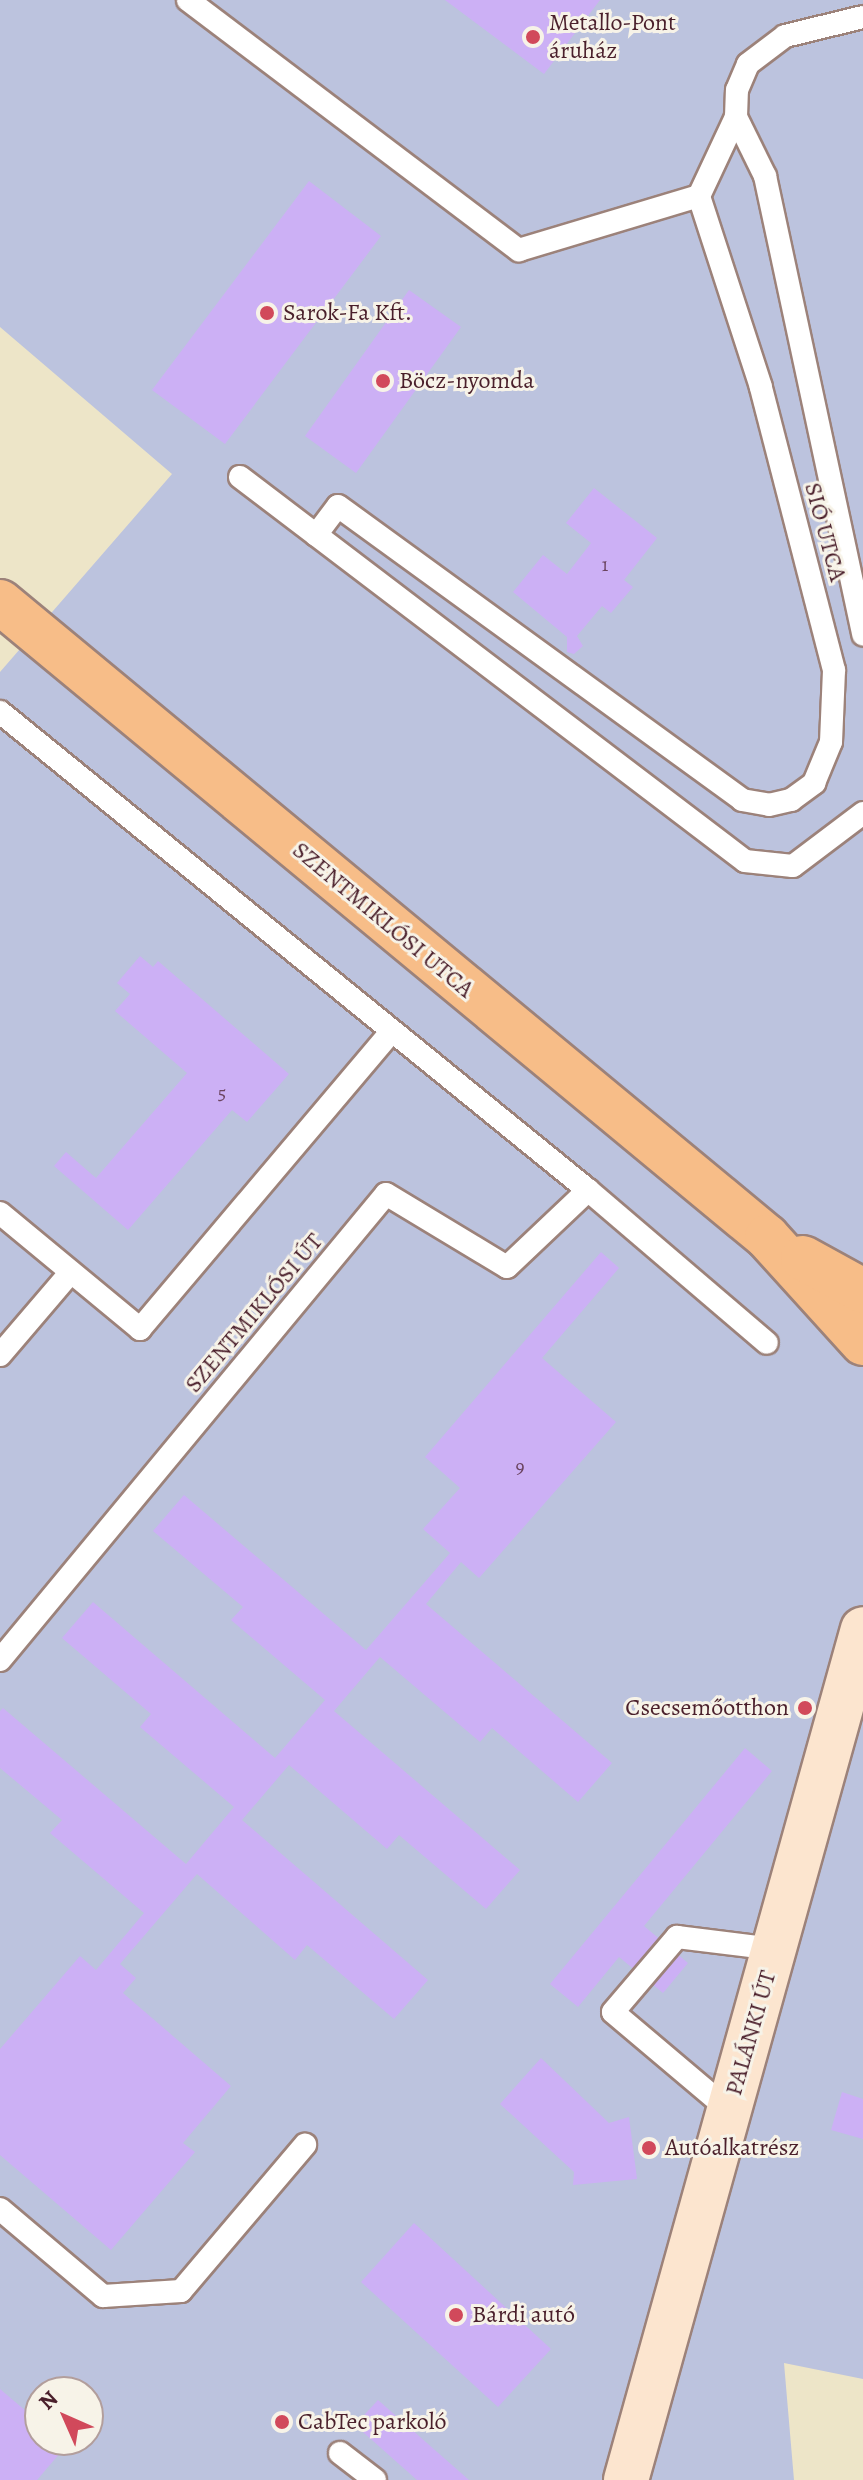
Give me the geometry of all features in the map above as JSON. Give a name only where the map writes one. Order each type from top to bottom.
[{"type":"main road","name":"SZENTMIKLÓSI UTCA","points":[[0,602],[767,1237]]},
{"type":"main road","points":[[767,1237],[863,1291]]},
{"type":"main road","points":[[767,1237],[863,1343]]},
{"type":"street","name":"PALÁNKI ÚT","points":[[626,2480],[857,1667],[863,1629]]},
{"type":"lane","points":[[188,0],[519,250],[699,196],[736,117],[737,90],[748,64],[764,47],[785,36],[863,17]]},
{"type":"lane","points":[[736,117],[765,176],[863,635]]},
{"type":"lane","name":"SIÓ UTCA","points":[[316,535],[338,506],[742,800],[780,802],[814,783],[831,742],[834,670],[761,387],[699,196]]},
{"type":"lane","points":[[240,477],[745,861],[793,866],[863,813]]},
{"type":"lane","points":[[0,712],[588,1190],[767,1343]]},
{"type":"lane","points":[[0,1213],[140,1329],[392,1031]]},
{"type":"lane","name":"SZENTMIKLÓSI ÚT","points":[[0,1660],[386,1194],[507,1267],[588,1190]]},
{"type":"lane","points":[[0,1355],[71,1272]]},
{"type":"lane","points":[[730,2111],[613,2012],[677,1937],[775,1949]]},
{"type":"lane","points":[[0,2209],[103,2296],[181,2291],[305,2145]]},
{"type":"lane","points":[[340,2453],[375,2480]]},
{"type":"shaded area","points":[[0,0],[863,0],[863,2379],[784,2363],[794,2480],[0,2480],[0,672],[172,474],[0,327]]},
{"type":"building","name":"Metallo-Pont áruház","points":[[445,0],[600,0],[544,74]]},
{"type":"building","name":"Sarok-Fa Kft.","points":[[309,181],[381,236],[225,444],[152,390]]},
{"type":"building","name":"Böcz-nyomda","points":[[409,290],[461,327],[356,473],[305,436]]},
{"type":"building","points":[[594,488],[657,538],[624,580],[633,587],[611,613],[602,606],[577,636],[583,646],[574,654],[567,652],[567,637],[513,592],[543,555],[567,574],[591,543],[566,523]]},
{"type":"building","points":[[140,956],[153,967],[158,961],[289,1074],[247,1122],[232,1110],[128,1230],[54,1166],[66,1152],[96,1178],[187,1073],[115,1011],[130,994],[117,983]]},
{"type":"building","points":[[601,1252],[619,1268],[542,1358],[616,1422],[479,1578],[461,1562],[426,1604],[612,1763],[578,1802],[492,1728],[480,1742],[380,1657],[334,1711],[520,1870],[486,1909],[399,1835],[387,1849],[289,1765],[242,1820],[428,1980],[394,2019],[307,1945],[295,1960],[197,1874],[120,1964],[136,1978],[123,1993],[231,2086],[183,2143],[195,2152],[111,2250],[0,2155],[0,2049],[80,1956],[96,1970],[144,1913],[50,1833],[62,1820],[0,1768],[0,1711],[3,1708],[186,1864],[234,1807],[140,1727],[151,1714],[62,1638],[93,1602],[275,1758],[325,1700],[231,1620],[243,1607],[153,1531],[184,1495],[366,1650],[450,1553],[423,1529],[460,1488],[425,1457]]},
{"type":"building","points":[[745,1748],[772,1771],[644,1926],[688,1963],[663,1993],[619,1957],[578,2007],[550,1984]]},
{"type":"building","points":[[541,2058],[609,2123],[629,2117],[637,2179],[573,2185],[574,2172],[500,2104]]},
{"type":"building","points":[[842,2092],[863,2099],[863,2139],[831,2130]]},
{"type":"building","name":"Bárdi autó","points":[[414,2223],[551,2349],[498,2407],[361,2282]]},
{"type":"building","points":[[0,2389],[24,2409],[24,2456],[57,2456],[37,2480],[0,2480]]},
{"type":"building","points":[[378,2400],[469,2480],[417,2480],[355,2425]]},
{"type":"place","name":"Metallo-Pont áruház","points":[[533,37]]},
{"type":"place","name":"Sarok-Fa Kft.","points":[[267,313]]},
{"type":"place","name":"Böcz-nyomda","points":[[383,381]]},
{"type":"place","name":"Csecsemőotthon","points":[[805,1708]]},
{"type":"place","name":"Autóalkatrész","points":[[649,2148]]},
{"type":"place","name":"Bárdi autó","points":[[456,2315]]},
{"type":"place","name":"CabTec parkoló","points":[[282,2422]]}]
